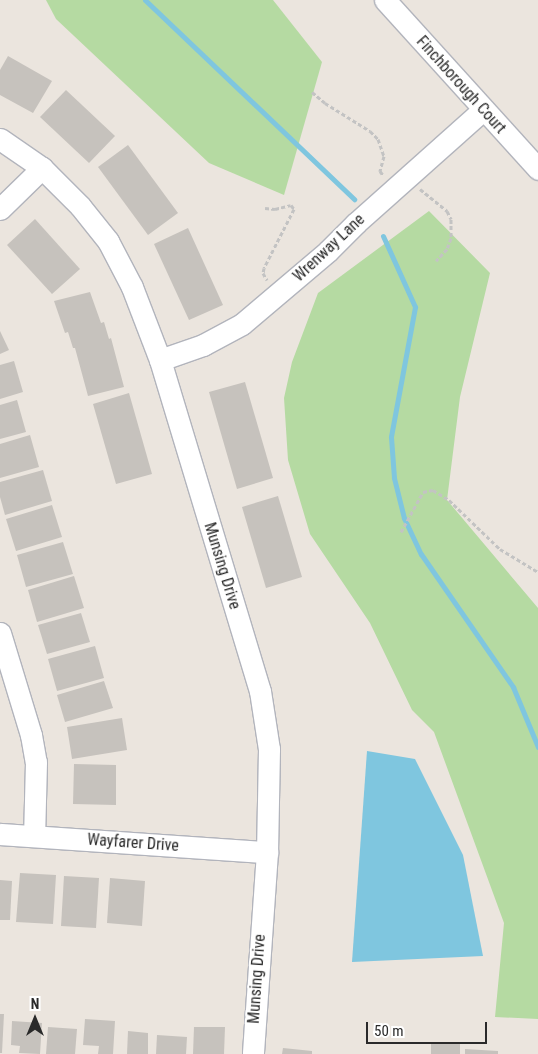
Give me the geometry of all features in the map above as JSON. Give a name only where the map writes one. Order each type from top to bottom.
[{"type":"street","name":"Finchborough Court","points":[[385,0],[538,169]]},
{"type":"street","name":"Wrenway Lane","points":[[160,360],[203,345],[242,324],[328,252],[356,223],[483,110]]},
{"type":"street","name":"Munsing Drive","points":[[0,138],[42,168],[80,206],[108,241],[132,287],[160,360],[260,691],[269,749],[267,852],[253,1054]]},
{"type":"street","points":[[0,209],[42,168]]},
{"type":"street","points":[[0,633],[31,735],[36,762],[34,836]]},
{"type":"street","name":"Wayfarer Drive","points":[[0,834],[267,852]]},
{"type":"path","points":[[312,92],[325,103],[370,131],[378,139],[384,156],[380,167],[383,175]]},
{"type":"path","points":[[419,188],[447,211],[450,218],[451,238],[447,249],[436,261]]},
{"type":"path","points":[[265,208],[275,209],[291,205],[294,209],[264,268],[263,273],[267,281]]},
{"type":"path","points":[[401,532],[423,492],[428,489],[440,493],[500,549],[538,572]]},
{"type":"green space","points":[[46,0],[273,0],[322,62],[284,195],[209,163],[56,19]]},
{"type":"green space","points":[[429,211],[490,273],[460,397],[447,500],[538,608],[538,1019],[495,1017],[504,923],[434,732],[412,710],[370,623],[310,534],[288,460],[284,398],[292,362],[318,293]]},
{"type":"water","points":[[367,751],[415,759],[463,855],[483,956],[352,962]]},
{"type":"building","points":[[8,56],[52,81],[33,113],[0,95],[0,70]]},
{"type":"building","points":[[66,90],[115,136],[89,163],[40,117]]},
{"type":"building","points":[[128,145],[178,213],[148,235],[98,167]]},
{"type":"building","points":[[35,219],[80,269],[52,294],[7,245]]},
{"type":"building","points":[[188,228],[223,305],[189,320],[154,244]]},
{"type":"building","points":[[90,292],[101,323],[104,322],[109,339],[111,338],[124,387],[88,396],[75,348],[73,348],[68,332],[65,333],[54,301]]},
{"type":"building","points":[[0,331],[9,350],[0,354]]},
{"type":"building","points":[[14,361],[23,392],[0,399],[0,365]]},
{"type":"building","points":[[245,382],[273,478],[237,489],[209,392]]},
{"type":"building","points":[[129,393],[152,474],[116,484],[93,404]]},
{"type":"building","points":[[17,400],[26,432],[0,439],[0,405]]},
{"type":"building","points":[[30,435],[39,467],[0,478],[0,444]]},
{"type":"building","points":[[43,470],[52,501],[5,515],[0,497],[0,482]]},
{"type":"building","points":[[278,496],[302,577],[266,588],[242,507]]},
{"type":"building","points":[[52,505],[62,537],[16,551],[6,519]]},
{"type":"building","points":[[63,542],[73,574],[26,587],[17,555]]},
{"type":"building","points":[[74,576],[84,608],[37,622],[28,590]]},
{"type":"building","points":[[81,613],[90,642],[47,654],[38,625]]},
{"type":"building","points":[[95,646],[104,678],[57,691],[48,659]]},
{"type":"building","points":[[104,681],[113,708],[65,722],[57,695]]},
{"type":"building","points":[[122,718],[127,750],[72,759],[67,727]]},
{"type":"building","points":[[74,764],[116,765],[116,805],[73,804]]},
{"type":"building","points":[[20,873],[56,875],[53,924],[16,922]]},
{"type":"building","points":[[64,876],[99,878],[96,928],[61,926]]},
{"type":"building","points":[[110,878],[145,881],[142,926],[107,923]]},
{"type":"building","points":[[0,880],[12,881],[10,920],[0,920]]},
{"type":"building","points":[[0,1014],[4,1014],[2,1053],[0,1053]]},
{"type":"building","points":[[85,1019],[115,1021],[113,1054],[98,1054],[99,1046],[83,1045]]},
{"type":"building","points":[[12,1021],[42,1023],[40,1054],[19,1053],[20,1046],[11,1045]]},
{"type":"building","points":[[48,1027],[77,1029],[75,1054],[46,1054]]},
{"type":"building","points":[[194,1027],[225,1027],[224,1054],[193,1054]]},
{"type":"building","points":[[128,1031],[148,1033],[148,1054],[127,1054]]},
{"type":"building","points":[[157,1035],[187,1037],[186,1054],[156,1054]]},
{"type":"building","points":[[431,1043],[460,1044],[460,1054],[431,1054]]},
{"type":"building","points":[[283,1048],[312,1051],[312,1054],[282,1054]]},
{"type":"building","points":[[465,1049],[498,1051],[498,1054],[465,1054]]},
{"type":"waterway","points":[[145,0],[354,199]]},
{"type":"waterway","points":[[383,236],[415,307],[391,437],[394,478],[404,518],[421,554],[513,687],[538,747]]}]
